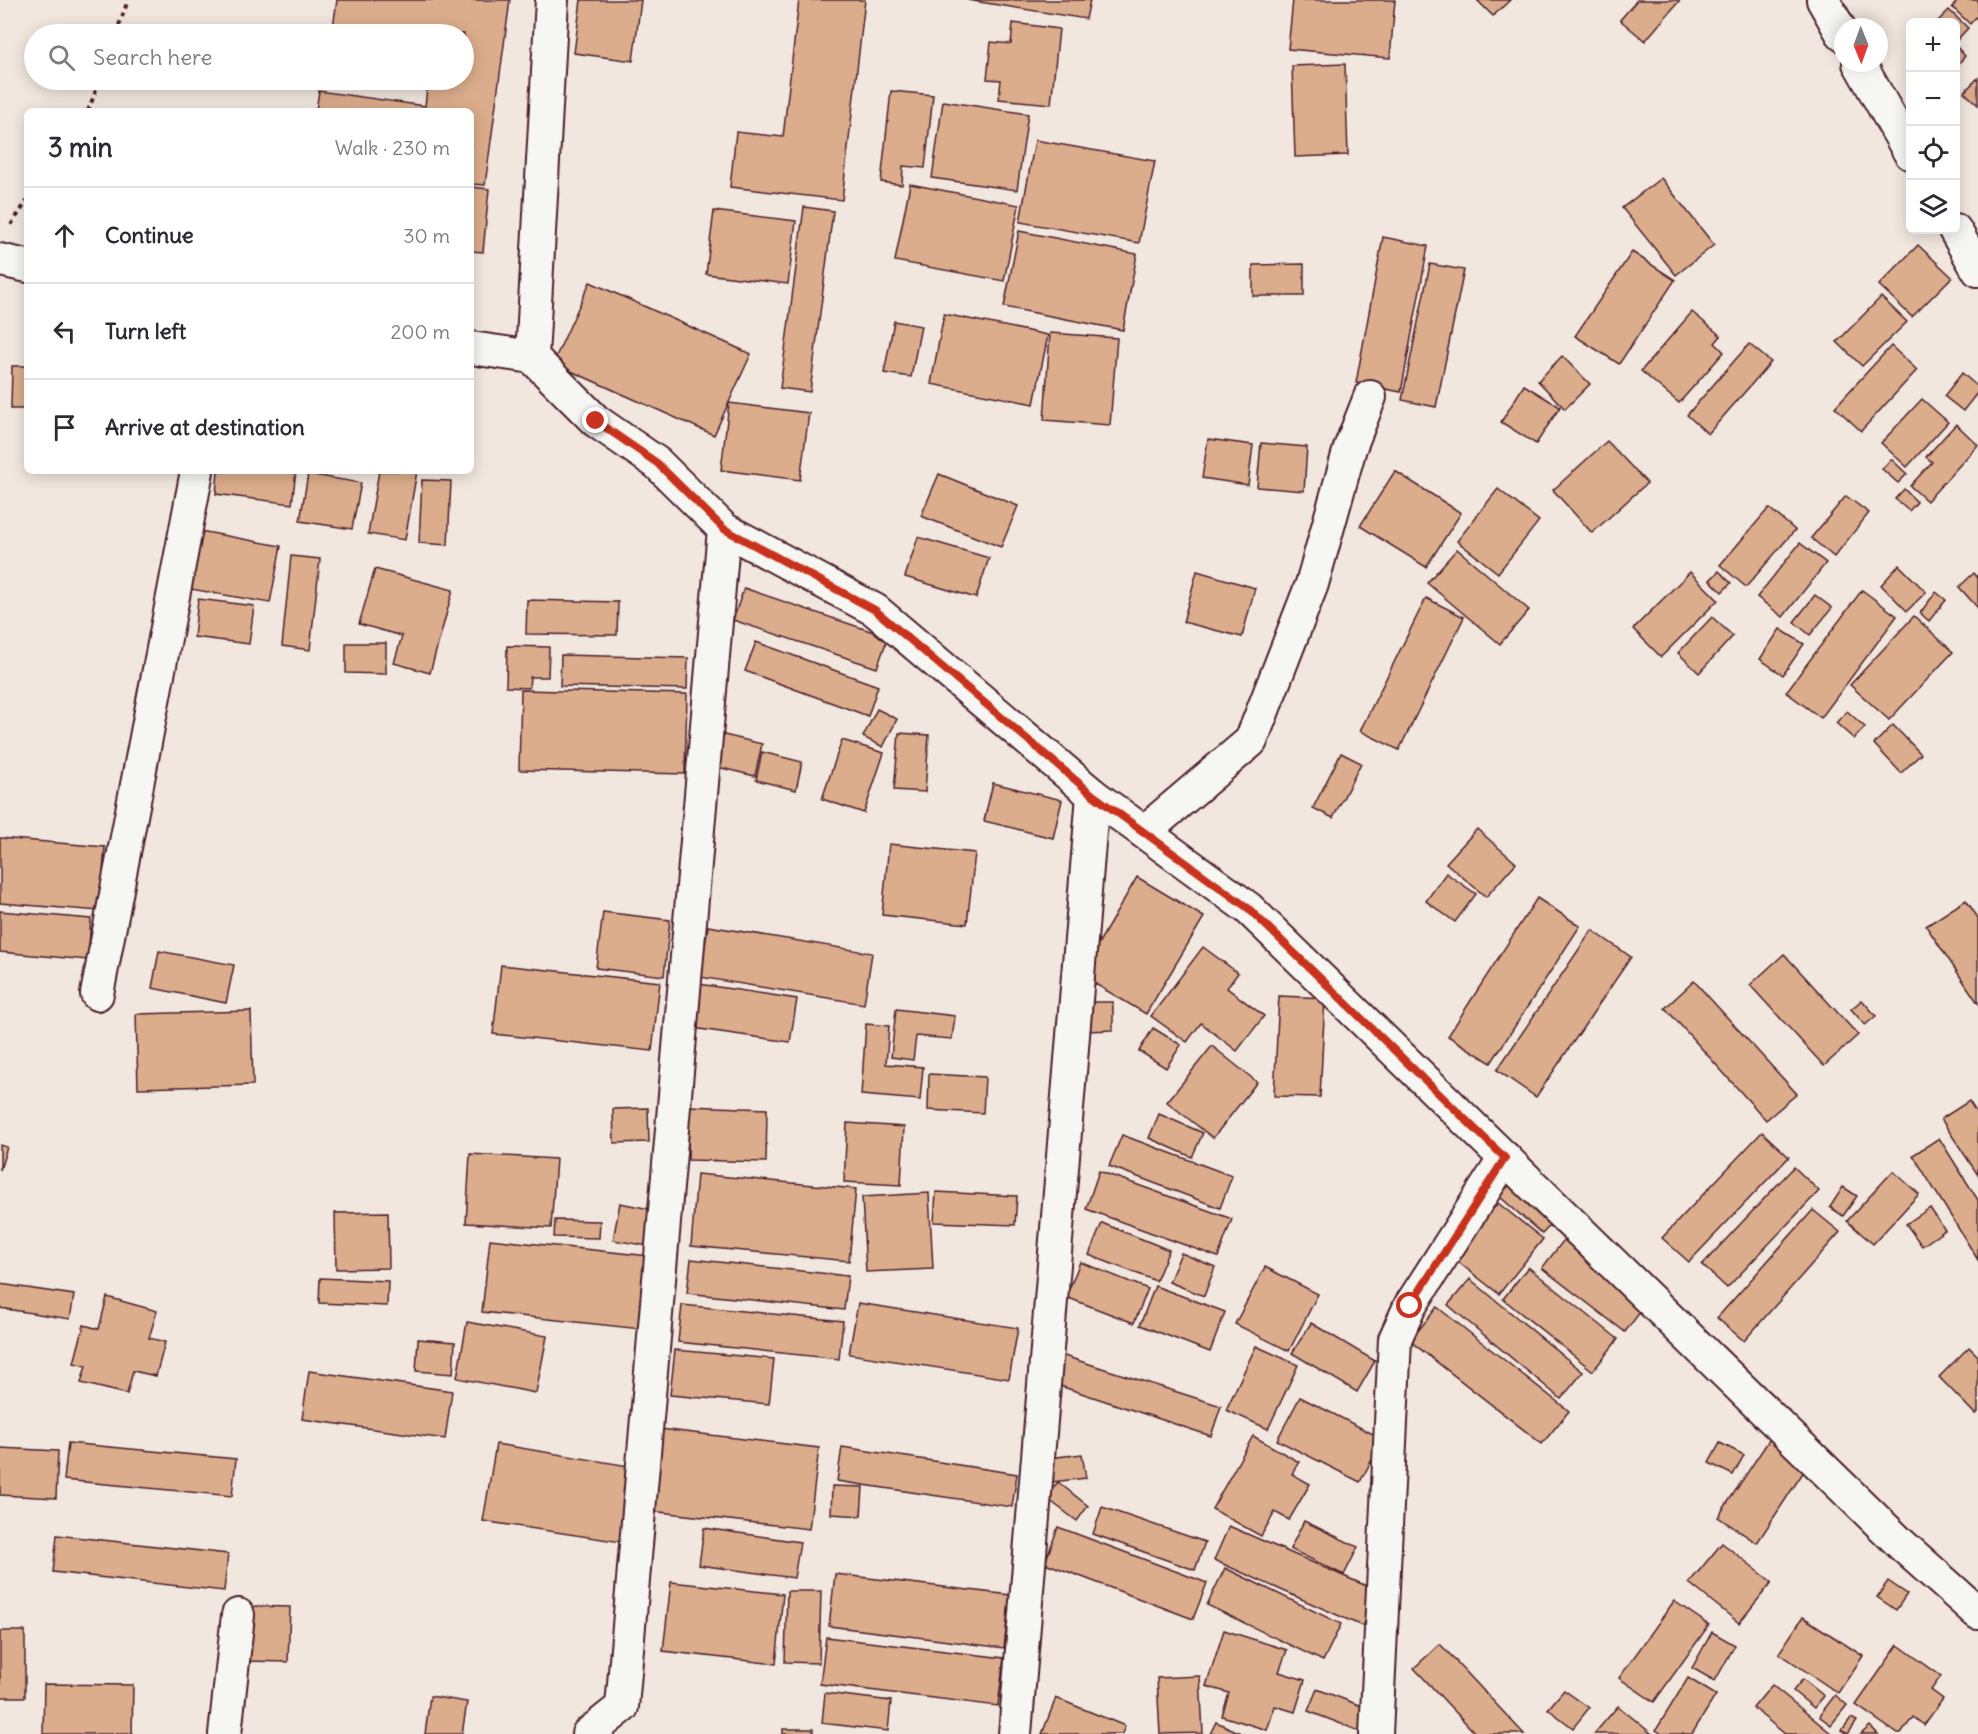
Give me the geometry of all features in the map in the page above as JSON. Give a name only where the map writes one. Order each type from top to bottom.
[{"type":"street","points":[[532,357],[552,0]]},
{"type":"street","points":[[1823,0],[1834,19]]},
{"type":"street","points":[[1864,72],[1906,144]]},
{"type":"street","points":[[1957,234],[1978,270]]},
{"type":"street","points":[[0,260],[24,265]]},
{"type":"street","points":[[474,348],[532,357],[596,421],[657,463],[724,529],[875,610],[1093,795],[1248,908],[1902,1545],[1978,1613]]},
{"type":"street","points":[[1144,832],[1251,741],[1312,584],[1350,448],[1370,397]]},
{"type":"street","points":[[98,994],[196,474]]},
{"type":"street","points":[[588,1734],[622,1707],[724,529]]},
{"type":"street","points":[[1016,1734],[1093,795]]},
{"type":"street","points":[[1377,1734],[1395,1339],[1410,1306],[1505,1158]]},
{"type":"street","points":[[225,1734],[238,1615]]},
{"type":"path","points":[[120,24],[128,0]]},
{"type":"path","points":[[89,108],[96,90]]},
{"type":"path","points":[[10,225],[24,205]]},
{"type":"building","points":[[337,0],[510,0],[485,185],[474,184],[474,108],[316,108],[319,91],[425,106],[427,90],[474,90],[474,24],[333,24]]},
{"type":"building","points":[[581,0],[641,0],[633,61],[574,53]]},
{"type":"building","points":[[799,0],[865,0],[842,200],[730,187],[736,132],[783,137]]},
{"type":"building","points":[[967,0],[1090,0],[1086,19]]},
{"type":"building","points":[[1293,0],[1395,0],[1390,58],[1288,49]]},
{"type":"building","points":[[1477,0],[1510,0],[1493,16]]},
{"type":"building","points":[[1637,0],[1680,0],[1645,41],[1620,20]]},
{"type":"building","points":[[1959,0],[1978,0],[1978,15],[1970,24],[1952,7]]},
{"type":"building","points":[[1949,10],[1957,18],[1941,18]]},
{"type":"building","points":[[1960,20],[1968,28],[1960,37]]},
{"type":"building","points":[[1013,23],[1059,29],[1051,104],[999,99],[1001,80],[987,79],[991,42],[1011,44]]},
{"type":"building","points":[[1960,50],[1965,56],[1960,62]]},
{"type":"building","points":[[1345,64],[1348,155],[1295,157],[1292,66]]},
{"type":"building","points":[[1978,78],[1978,105],[1964,92]]},
{"type":"building","points":[[891,91],[933,95],[925,168],[903,166],[902,185],[881,182]]},
{"type":"building","points":[[943,101],[1028,114],[1017,190],[932,178]]},
{"type":"building","points":[[1035,140],[1155,161],[1139,243],[1020,222]]},
{"type":"building","points":[[1661,178],[1714,245],[1676,275],[1622,208]]},
{"type":"building","points":[[910,184],[1019,205],[1004,281],[895,261]]},
{"type":"building","points":[[474,187],[489,189],[483,252],[474,251]]},
{"type":"building","points":[[804,207],[833,211],[810,392],[780,388]]},
{"type":"building","points":[[714,211],[796,221],[788,284],[706,274]]},
{"type":"building","points":[[1019,231],[1137,254],[1123,330],[1004,307]]},
{"type":"building","points":[[1383,237],[1428,246],[1401,392],[1356,383]]},
{"type":"building","points":[[1918,245],[1952,277],[1912,317],[1879,285]]},
{"type":"building","points":[[1632,252],[1675,280],[1619,364],[1575,336]]},
{"type":"building","points":[[1304,264],[1304,296],[1253,296],[1253,265]]},
{"type":"building","points":[[1430,264],[1464,270],[1436,407],[1402,400]]},
{"type":"building","points":[[590,282],[751,354],[714,435],[553,363]]},
{"type":"building","points":[[1881,297],[1907,322],[1862,366],[1837,342]]},
{"type":"building","points":[[1692,312],[1721,336],[1715,343],[1724,352],[1679,403],[1641,371]]},
{"type":"building","points":[[944,314],[1048,335],[1034,404],[931,384]]},
{"type":"building","points":[[894,321],[921,326],[911,377],[884,373]]},
{"type":"building","points":[[1050,333],[1117,338],[1110,425],[1044,420]]},
{"type":"building","points":[[1749,344],[1771,362],[1708,434],[1687,415]]},
{"type":"building","points":[[1891,346],[1917,370],[1861,431],[1835,407]]},
{"type":"building","points":[[1562,356],[1590,384],[1565,409],[1538,381]]},
{"type":"building","points":[[12,366],[24,366],[24,409],[11,409]]},
{"type":"building","points":[[1962,373],[1978,387],[1978,392],[1963,411],[1944,396]]},
{"type":"building","points":[[1524,385],[1560,407],[1536,444],[1501,422]]},
{"type":"building","points":[[1922,399],[1948,422],[1907,467],[1881,443]]},
{"type":"building","points":[[729,403],[809,413],[800,480],[721,470]]},
{"type":"building","points":[[1956,424],[1978,445],[1927,501],[1910,486],[1932,462],[1926,457]]},
{"type":"building","points":[[1208,439],[1253,445],[1248,485],[1202,478]]},
{"type":"building","points":[[1607,441],[1647,483],[1592,533],[1553,490]]},
{"type":"building","points":[[1261,443],[1307,447],[1304,491],[1257,487]]},
{"type":"building","points":[[1891,459],[1907,474],[1898,483],[1882,469]]},
{"type":"building","points":[[1395,471],[1461,513],[1426,567],[1360,526]]},
{"type":"building","points":[[218,474],[296,474],[292,504],[216,494]]},
{"type":"building","points":[[308,474],[361,483],[352,529],[300,521]]},
{"type":"building","points":[[378,474],[416,474],[405,540],[368,534]]},
{"type":"building","points":[[939,474],[1018,506],[1001,547],[921,516]]},
{"type":"building","points":[[422,480],[451,481],[448,545],[419,543]]},
{"type":"building","points":[[1498,489],[1539,521],[1498,573],[1457,541]]},
{"type":"building","points":[[1904,489],[1917,502],[1909,511],[1895,499]]},
{"type":"building","points":[[1846,496],[1869,513],[1834,557],[1811,538]]},
{"type":"building","points":[[1769,508],[1795,530],[1746,587],[1720,565]]},
{"type":"building","points":[[195,530],[281,546],[270,603],[185,588]]},
{"type":"building","points":[[918,537],[989,558],[976,598],[905,577]]},
{"type":"building","points":[[1800,543],[1826,563],[1783,617],[1757,597]]},
{"type":"building","points":[[1457,549],[1529,610],[1500,644],[1427,583]]},
{"type":"building","points":[[291,556],[320,559],[310,650],[282,646]]},
{"type":"building","points":[[1899,565],[1926,592],[1907,611],[1881,585]]},
{"type":"building","points":[[375,569],[453,590],[430,673],[394,663],[402,636],[359,624]]},
{"type":"building","points":[[1197,571],[1255,588],[1242,637],[1183,622]]},
{"type":"building","points":[[1719,571],[1731,583],[1722,592],[1710,580]]},
{"type":"building","points":[[1690,572],[1718,600],[1661,657],[1633,629]]},
{"type":"building","points":[[1974,573],[1978,578],[1978,608],[1959,587]]},
{"type":"building","points":[[744,588],[888,637],[877,668],[733,620]]},
{"type":"building","points":[[1862,590],[1897,616],[1821,718],[1786,692]]},
{"type":"building","points":[[1936,592],[1946,600],[1929,621],[1920,613]]},
{"type":"building","points":[[1815,595],[1832,608],[1810,635],[1794,622]]},
{"type":"building","points":[[1426,598],[1464,617],[1399,750],[1360,731]]},
{"type":"building","points":[[198,599],[254,606],[249,644],[194,637]]},
{"type":"building","points":[[527,600],[618,602],[617,635],[526,634]]},
{"type":"building","points":[[1914,616],[1953,652],[1889,720],[1850,685]]},
{"type":"building","points":[[1712,617],[1733,636],[1699,673],[1678,653]]},
{"type":"building","points":[[1780,629],[1804,644],[1783,675],[1760,659]]},
{"type":"building","points":[[756,642],[878,686],[868,716],[745,671]]},
{"type":"building","points":[[346,643],[386,643],[386,674],[346,673]]},
{"type":"building","points":[[507,646],[549,647],[548,677],[530,677],[529,688],[506,687]]},
{"type":"building","points":[[561,655],[688,658],[687,689],[560,686]]},
{"type":"building","points":[[521,690],[687,694],[685,774],[519,770]]},
{"type":"building","points":[[877,709],[897,719],[883,747],[863,737]]},
{"type":"building","points":[[1847,711],[1865,727],[1854,739],[1836,723]]},
{"type":"building","points":[[1893,725],[1921,754],[1901,773],[1874,744]]},
{"type":"building","points":[[716,733],[762,744],[755,776],[709,765]]},
{"type":"building","points":[[899,733],[929,735],[925,792],[894,790]]},
{"type":"building","points":[[842,740],[884,753],[864,813],[822,799]]},
{"type":"building","points":[[762,752],[802,762],[796,790],[756,780]]},
{"type":"building","points":[[1341,753],[1361,763],[1333,818],[1313,808]]},
{"type":"building","points":[[993,783],[1062,800],[1053,838],[984,821]]},
{"type":"building","points":[[1477,829],[1516,863],[1486,897],[1446,863]]},
{"type":"building","points":[[0,838],[105,847],[100,911],[0,903]]},
{"type":"building","points":[[889,844],[975,853],[967,924],[882,915]]},
{"type":"building","points":[[1446,873],[1476,894],[1455,922],[1426,901]]},
{"type":"building","points":[[1137,877],[1204,917],[1146,1014],[1080,975]]},
{"type":"building","points":[[1537,898],[1580,926],[1491,1063],[1448,1036]]},
{"type":"building","points":[[1966,900],[1978,918],[1978,1003],[1926,926]]},
{"type":"building","points":[[0,911],[91,919],[88,960],[0,952]]},
{"type":"building","points":[[603,912],[670,920],[664,976],[596,968]]},
{"type":"building","points":[[708,926],[872,953],[864,1004],[700,977]]},
{"type":"building","points":[[1592,930],[1631,957],[1536,1097],[1497,1070]]},
{"type":"building","points":[[1203,947],[1238,973],[1227,988],[1264,1016],[1237,1051],[1201,1023],[1187,1042],[1151,1016]]},
{"type":"building","points":[[159,951],[234,965],[226,1003],[152,988]]},
{"type":"building","points":[[1784,954],[1858,1035],[1824,1066],[1750,985]]},
{"type":"building","points":[[501,965],[660,982],[652,1051],[493,1034]]},
{"type":"building","points":[[1694,981],[1797,1094],[1766,1120],[1665,1008]]},
{"type":"building","points":[[692,983],[797,999],[790,1042],[686,1027]]},
{"type":"building","points":[[1279,996],[1325,998],[1320,1097],[1274,1096]]},
{"type":"building","points":[[1862,1000],[1876,1016],[1865,1025],[1851,1009]]},
{"type":"building","points":[[1086,1002],[1113,1002],[1113,1030],[1086,1031]]},
{"type":"building","points":[[896,1009],[955,1016],[952,1039],[916,1036],[913,1060],[891,1057]]},
{"type":"building","points":[[251,1011],[253,1085],[138,1088],[136,1014]]},
{"type":"building","points":[[866,1024],[889,1026],[886,1064],[923,1067],[920,1100],[861,1095]]},
{"type":"building","points":[[1153,1028],[1181,1045],[1166,1068],[1139,1051]]},
{"type":"building","points":[[1212,1046],[1257,1082],[1213,1138],[1167,1102]]},
{"type":"building","points":[[929,1074],[985,1077],[983,1113],[928,1110]]},
{"type":"building","points":[[1969,1101],[1978,1115],[1978,1175],[1941,1119]]},
{"type":"building","points":[[689,1106],[767,1109],[766,1162],[688,1160]]},
{"type":"building","points":[[648,1108],[649,1142],[614,1143],[613,1109]]},
{"type":"building","points":[[1159,1114],[1203,1133],[1192,1157],[1149,1138]]},
{"type":"building","points":[[847,1123],[904,1127],[901,1185],[844,1182]]},
{"type":"building","points":[[1762,1132],[1789,1157],[1689,1262],[1662,1238]]},
{"type":"building","points":[[1122,1135],[1232,1176],[1220,1208],[1109,1166]]},
{"type":"building","points":[[1939,1138],[1978,1200],[1978,1260],[1913,1155]]},
{"type":"building","points":[[0,1145],[7,1147],[0,1170]]},
{"type":"building","points":[[470,1154],[556,1159],[551,1228],[466,1223]]},
{"type":"building","points":[[1794,1167],[1819,1191],[1727,1288],[1702,1265]]},
{"type":"building","points":[[1099,1171],[1232,1219],[1218,1257],[1086,1209]]},
{"type":"building","points":[[1893,1171],[1919,1194],[1873,1244],[1847,1221]]},
{"type":"building","points":[[697,1174],[856,1189],[849,1261],[691,1246]]},
{"type":"building","points":[[1516,1178],[1559,1216],[1542,1234],[1499,1196]]},
{"type":"building","points":[[1843,1187],[1857,1196],[1843,1216],[1830,1207]]},
{"type":"building","points":[[936,1192],[1017,1196],[1015,1225],[934,1222]]},
{"type":"building","points":[[929,1193],[933,1269],[866,1272],[862,1197]]},
{"type":"building","points":[[620,1203],[660,1211],[654,1247],[613,1240]]},
{"type":"building","points":[[1498,1203],[1543,1239],[1499,1294],[1453,1258]]},
{"type":"building","points":[[1930,1208],[1945,1230],[1922,1246],[1906,1224]]},
{"type":"building","points":[[1813,1210],[1840,1232],[1744,1341],[1717,1318]]},
{"type":"building","points":[[388,1212],[389,1268],[336,1269],[335,1213]]},
{"type":"building","points":[[555,1220],[600,1221],[599,1238],[554,1237]]},
{"type":"building","points":[[1102,1223],[1169,1250],[1156,1281],[1089,1255]]},
{"type":"building","points":[[1567,1236],[1650,1299],[1625,1332],[1542,1268]]},
{"type":"building","points":[[490,1239],[649,1256],[641,1329],[482,1312]]},
{"type":"building","points":[[1181,1253],[1215,1267],[1204,1296],[1169,1282]]},
{"type":"building","points":[[691,1259],[848,1276],[844,1310],[687,1293]]},
{"type":"building","points":[[1080,1262],[1148,1289],[1134,1323],[1066,1297]]},
{"type":"building","points":[[1265,1267],[1318,1294],[1289,1351],[1235,1324]]},
{"type":"building","points":[[1528,1267],[1618,1339],[1593,1371],[1503,1299]]},
{"type":"building","points":[[320,1278],[388,1281],[387,1306],[319,1303]]},
{"type":"building","points":[[1470,1279],[1583,1372],[1561,1399],[1448,1305]]},
{"type":"building","points":[[0,1284],[74,1295],[70,1319],[0,1308]]},
{"type":"building","points":[[1155,1286],[1225,1312],[1210,1352],[1140,1325]]},
{"type":"building","points":[[107,1297],[157,1311],[149,1338],[165,1342],[156,1376],[133,1371],[127,1394],[81,1383],[86,1366],[74,1363],[84,1325],[99,1329]]},
{"type":"building","points":[[858,1303],[1018,1328],[1009,1379],[849,1354]]},
{"type":"building","points":[[682,1305],[843,1321],[839,1359],[678,1342]]},
{"type":"building","points":[[1437,1307],[1569,1411],[1542,1444],[1410,1341]]},
{"type":"building","points":[[467,1322],[547,1336],[536,1393],[457,1378]]},
{"type":"building","points":[[1311,1323],[1375,1361],[1357,1392],[1292,1353]]},
{"type":"building","points":[[418,1339],[455,1342],[453,1374],[416,1371]]},
{"type":"building","points":[[1256,1346],[1298,1365],[1268,1429],[1226,1410]]},
{"type":"building","points":[[1969,1347],[1978,1356],[1978,1412],[1975,1414],[1939,1377]]},
{"type":"building","points":[[675,1350],[774,1359],[769,1404],[670,1395]]},
{"type":"building","points":[[1061,1355],[1221,1406],[1211,1436],[1051,1383]]},
{"type":"building","points":[[309,1371],[452,1391],[445,1439],[302,1419]]},
{"type":"building","points":[[1300,1397],[1383,1439],[1360,1482],[1277,1440]]},
{"type":"building","points":[[660,1429],[819,1448],[809,1529],[651,1511]]},
{"type":"building","points":[[1253,1436],[1299,1462],[1292,1474],[1310,1484],[1289,1520],[1275,1512],[1261,1536],[1212,1509]]},
{"type":"building","points":[[1771,1437],[1810,1462],[1757,1543],[1718,1517]]},
{"type":"building","points":[[68,1443],[236,1459],[232,1496],[64,1480]]},
{"type":"building","points":[[1720,1443],[1744,1455],[1733,1475],[1709,1463]]},
{"type":"building","points":[[496,1444],[641,1468],[628,1543],[483,1521]]},
{"type":"building","points":[[842,1447],[1017,1474],[1012,1507],[837,1481]]},
{"type":"building","points":[[0,1448],[58,1451],[56,1498],[0,1495]]},
{"type":"building","points":[[1082,1454],[1086,1478],[1052,1482],[1049,1458]]},
{"type":"building","points":[[1058,1482],[1088,1506],[1077,1521],[1045,1497]]},
{"type":"building","points":[[832,1486],[863,1487],[861,1516],[831,1514]]},
{"type":"building","points":[[1102,1507],[1205,1542],[1195,1570],[1093,1534]]},
{"type":"building","points":[[1304,1521],[1358,1547],[1344,1575],[1290,1549]]},
{"type":"building","points":[[1229,1526],[1378,1591],[1362,1626],[1214,1560]]},
{"type":"building","points":[[1058,1527],[1207,1583],[1193,1619],[1045,1563]]},
{"type":"building","points":[[704,1528],[800,1542],[794,1578],[699,1565]]},
{"type":"building","points":[[57,1535],[228,1554],[224,1591],[53,1572]]},
{"type":"building","points":[[1722,1543],[1772,1582],[1739,1623],[1689,1583]]},
{"type":"building","points":[[1225,1568],[1341,1624],[1323,1661],[1207,1605]]},
{"type":"building","points":[[835,1574],[1010,1595],[1004,1648],[829,1626]]},
{"type":"building","points":[[1888,1581],[1907,1594],[1896,1610],[1877,1597]]},
{"type":"building","points":[[671,1582],[783,1594],[776,1664],[663,1651]]},
{"type":"building","points":[[787,1591],[821,1591],[819,1663],[785,1662]]},
{"type":"building","points":[[1674,1601],[1709,1625],[1654,1702],[1619,1678]]},
{"type":"building","points":[[244,1606],[290,1607],[288,1662],[243,1661]]},
{"type":"building","points":[[1803,1617],[1863,1656],[1838,1693],[1779,1653]]},
{"type":"building","points":[[1224,1630],[1287,1650],[1279,1672],[1305,1680],[1295,1712],[1275,1706],[1267,1730],[1222,1716],[1229,1693],[1206,1686]]},
{"type":"building","points":[[0,1631],[25,1631],[25,1697],[0,1697]]},
{"type":"building","points":[[1712,1632],[1735,1645],[1715,1681],[1692,1668]]},
{"type":"building","points":[[826,1637],[1004,1658],[998,1706],[820,1684]]},
{"type":"building","points":[[1440,1644],[1524,1734],[1476,1734],[1414,1668]]},
{"type":"building","points":[[1898,1645],[1941,1676],[1931,1690],[1943,1699],[1924,1725],[1913,1717],[1901,1734],[1856,1705]]},
{"type":"building","points":[[1200,1676],[1203,1733],[1160,1734],[1157,1678]]},
{"type":"building","points":[[1688,1678],[1716,1695],[1692,1734],[1662,1734],[1656,1730]]},
{"type":"building","points":[[1803,1679],[1824,1696],[1814,1708],[1793,1691]]},
{"type":"building","points":[[44,1684],[133,1685],[132,1734],[43,1734]]},
{"type":"building","points":[[1772,1685],[1832,1734],[1785,1734],[1753,1708]]},
{"type":"building","points":[[1317,1689],[1377,1712],[1367,1734],[1308,1711]]},
{"type":"building","points":[[1564,1690],[1589,1708],[1573,1728],[1548,1709]]},
{"type":"building","points":[[825,1693],[891,1701],[888,1731],[822,1723]]},
{"type":"building","points":[[1835,1695],[1847,1705],[1831,1725],[1819,1716]]},
{"type":"building","points":[[430,1696],[467,1702],[462,1734],[425,1734]]},
{"type":"building","points":[[1056,1698],[1125,1726],[1122,1734],[1042,1734]]},
{"type":"building","points":[[1618,1706],[1652,1734],[1594,1734]]},
{"type":"building","points":[[1851,1718],[1857,1721],[1848,1734],[1842,1730]]},
{"type":"building","points":[[1216,1722],[1243,1734],[1210,1734]]},
{"type":"building","points":[[1870,1726],[1878,1734],[1861,1734]]},
{"type":"building","points":[[783,1729],[813,1729],[813,1734],[783,1734]]},
{"type":"route","points":[[596,421],[657,463],[724,529],[875,610],[1093,795],[1248,908],[1505,1158],[1410,1306]]}]
